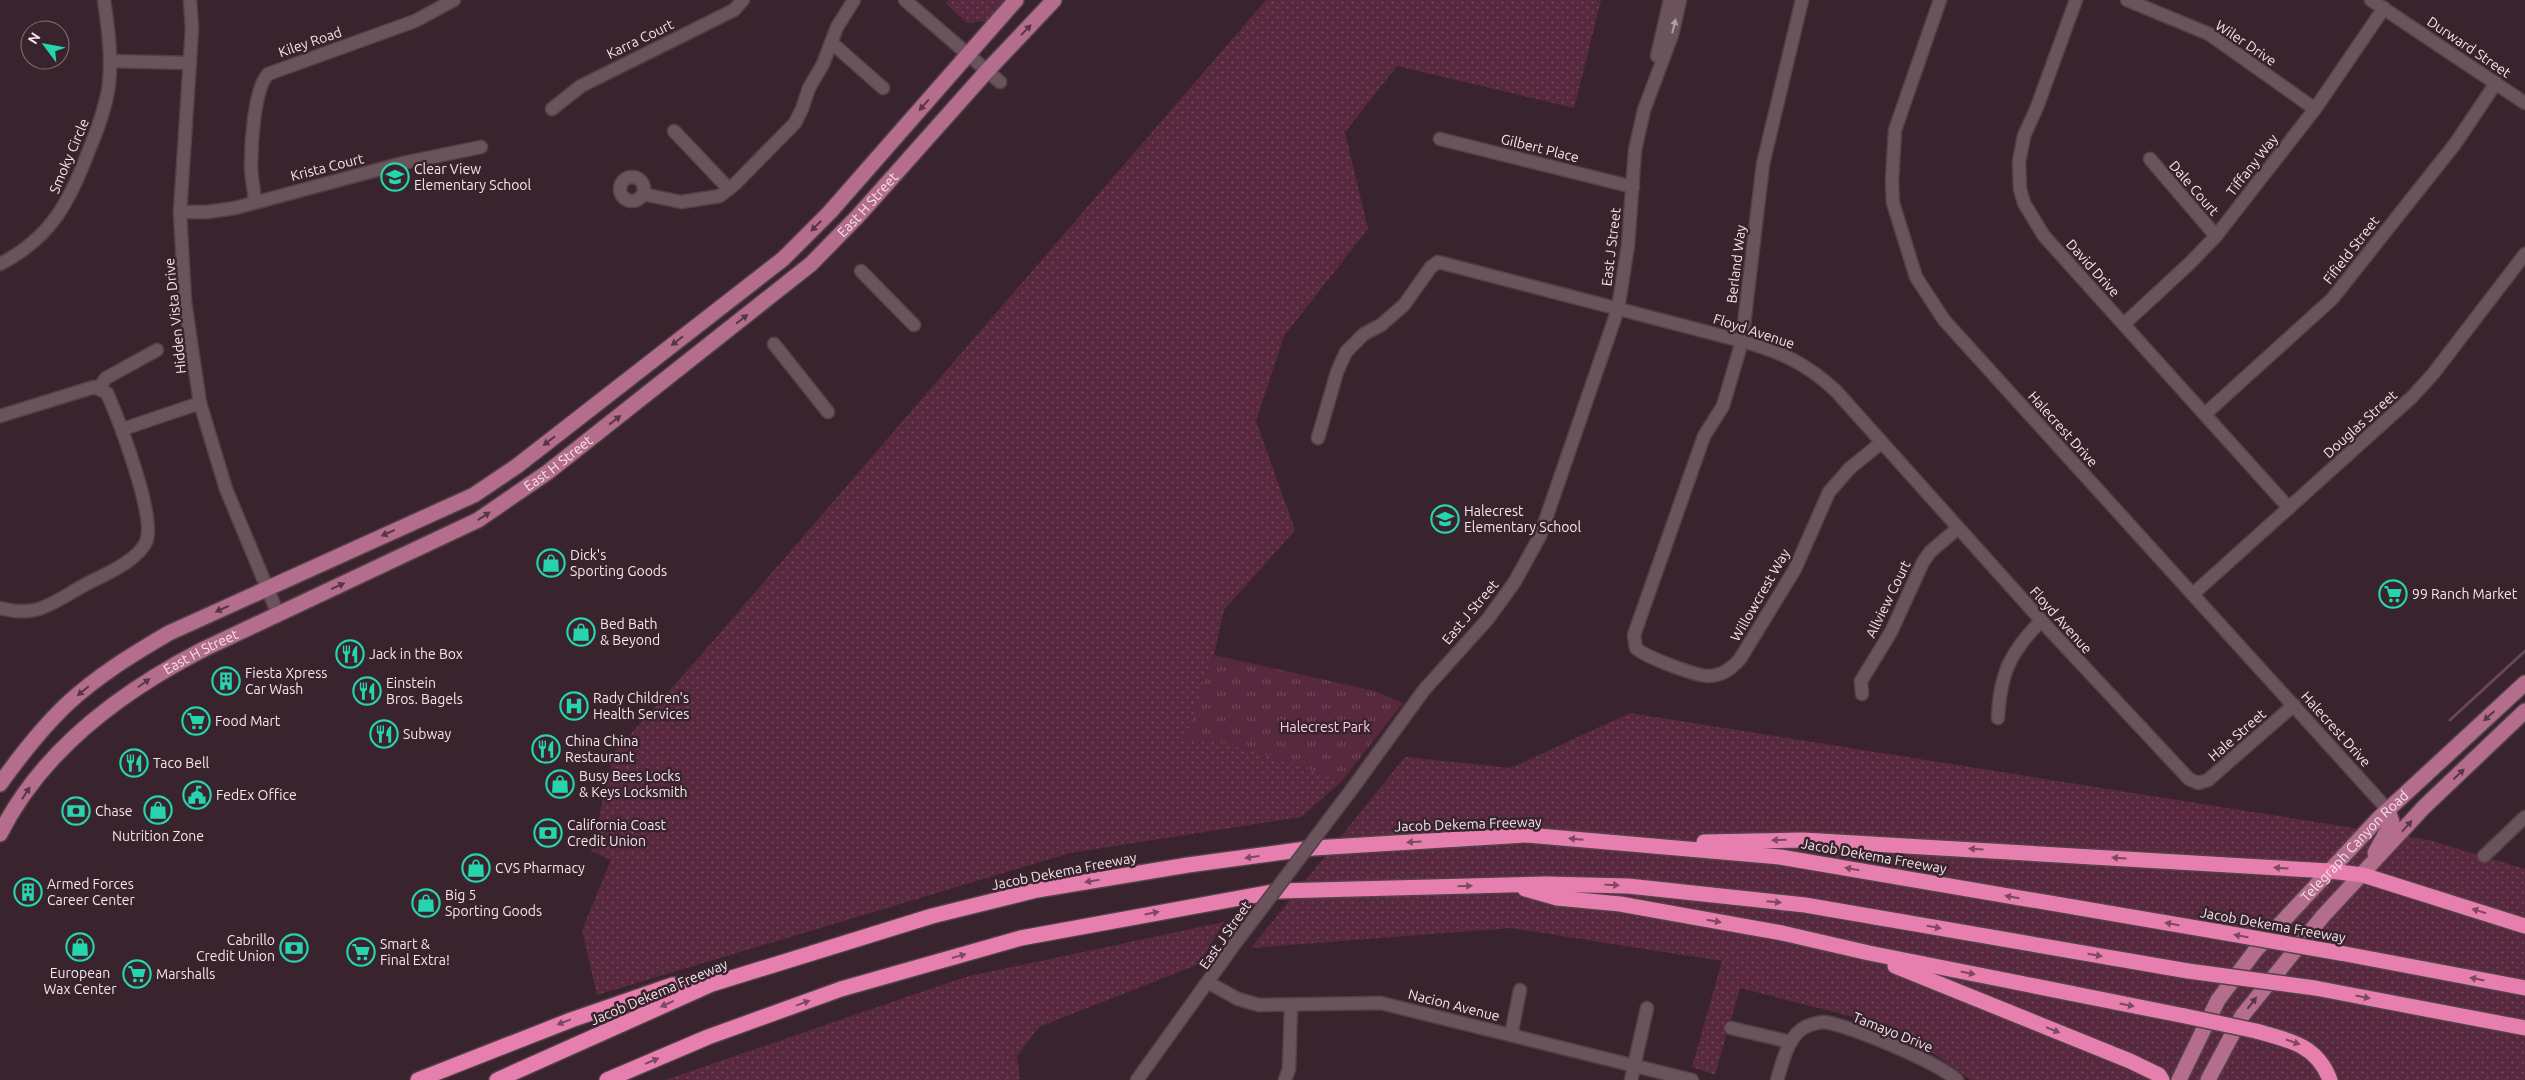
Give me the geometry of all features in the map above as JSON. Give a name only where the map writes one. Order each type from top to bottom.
[{"type":"highway","name":"Jacob Dekema Freeway","points":[[497,1080],[712,984],[952,911],[1037,890],[1188,865],[1313,848],[1527,835],[1780,857],[2340,953],[2525,988]]},
{"type":"highway","points":[[1625,844],[1803,840],[2365,872],[2525,926]]},
{"type":"highway","points":[[1511,885],[1558,898],[1638,908],[1782,933],[1869,953],[2256,1031],[2304,1046],[2325,1064],[2330,1080]]},
{"type":"highway","points":[[607,1080],[708,1037],[841,989],[1021,938],[1278,891],[1511,885],[1628,886],[1805,905],[2188,971],[2315,988],[2525,1028]]},
{"type":"highway","points":[[1869,953],[2130,1061],[2159,1075],[2162,1080]]},
{"type":"highway","points":[[418,1080],[571,1020],[672,985],[712,984]]},
{"type":"main road","name":"East H Street","points":[[0,784],[28,746],[66,705],[100,677],[169,632],[474,495],[517,466],[783,258],[830,212],[1016,0]]},
{"type":"main road","name":"East H Street","points":[[0,834],[32,786],[54,758],[108,707],[161,670],[478,520],[548,472],[811,264],[858,216],[987,70],[1054,0]]},
{"type":"main road","name":"Telegraph Canyon Road","points":[[2179,1080],[2218,1000],[2255,951],[2388,810],[2525,683]]},
{"type":"main road","name":"Telegraph Canyon Road","points":[[2208,1080],[2242,1016],[2323,916],[2424,807],[2525,711]]},
{"type":"main road","points":[[2365,872],[2392,822],[2388,810]]},
{"type":"main road","points":[[2187,1061],[2188,1080]]},
{"type":"street","name":"Smoky Circle","points":[[0,264],[19,253],[41,236],[66,203],[103,114],[109,83],[110,61],[104,0]]},
{"type":"street","name":"Hidden Vista Drive","points":[[190,0],[192,30],[180,212],[185,302],[200,403],[226,489],[278,614]]},
{"type":"street","name":"Kiley Road","points":[[255,201],[251,167],[252,150],[260,86],[268,74],[414,21],[454,0]]},
{"type":"street","name":"Karra Court","points":[[552,109],[581,86],[734,10],[743,0]]},
{"type":"street","points":[[643,194],[681,202],[720,196],[729,189],[795,123],[809,88],[823,64],[844,14],[854,0]]},
{"type":"street","points":[[844,14],[861,0]]},
{"type":"street","points":[[905,0],[969,53],[1000,82]]},
{"type":"street","name":"East J Street","points":[[1137,1080],[1234,945],[1424,690],[1487,620],[1514,583],[1534,550],[1553,501],[1618,309],[1628,245],[1635,150],[1653,83],[1670,0]]},
{"type":"street","name":"East J Street","points":[[1653,83],[1672,35],[1680,0]]},
{"type":"street","name":"Berland Way","points":[[1634,635],[1704,436],[1723,406],[1742,341],[1764,164],[1802,0]]},
{"type":"street","name":"Halecrest Drive","points":[[1940,0],[1895,130],[1892,157],[1893,203],[1916,277],[1944,320],[2388,810]]},
{"type":"street","name":"David Drive","points":[[2076,0],[2038,107],[2024,136],[2019,162],[2020,189],[2030,217],[2044,236],[2289,508]]},
{"type":"street","name":"Wiler Drive","points":[[2127,0],[2209,34],[2315,109]]},
{"type":"street","name":"Durward Street","points":[[2372,0],[2525,103]]},
{"type":"street","name":"Tiffany Way","points":[[2124,324],[2190,263],[2216,236],[2315,109],[2384,8]]},
{"type":"street","points":[[832,43],[883,88]]},
{"type":"street","points":[[110,61],[190,63]]},
{"type":"street","name":"Fifield Street","points":[[2205,414],[2304,327],[2332,298],[2455,144],[2496,83]]},
{"type":"street","points":[[674,131],[729,189]]},
{"type":"street","name":"Gilbert Place","points":[[1440,139],[1633,187]]},
{"type":"street","name":"Krista Court","points":[[180,212],[220,211],[403,163],[481,147]]},
{"type":"street","name":"Dale Court","points":[[2150,159],[2216,236]]},
{"type":"street","name":"Douglas Street","points":[[2193,594],[2412,397],[2433,374],[2525,254]]},
{"type":"street","name":"Floyd Avenue","points":[[1318,438],[1337,372],[1346,352],[1364,334],[1381,325],[1404,305],[1431,267],[1438,262],[1742,341],[1788,356],[1815,372],[1836,391],[2179,771],[2198,783]]},
{"type":"street","points":[[861,271],[914,325]]},
{"type":"street","points":[[774,344],[828,412]]},
{"type":"street","points":[[99,388],[106,378],[157,350]]},
{"type":"street","points":[[0,416],[94,387],[107,393],[123,429],[143,502],[146,542],[130,561],[110,570],[40,611],[20,612],[0,608]]},
{"type":"street","points":[[123,429],[200,403]]},
{"type":"street","name":"Willowcrest Way","points":[[1634,635],[1636,648],[1645,657],[1707,676],[1731,669],[1740,659],[1795,569],[1829,492],[1850,468],[1881,443]]},
{"type":"street","name":"Allview Court","points":[[1862,694],[1861,681],[1891,632],[1923,562],[1930,552],[1958,528]]},
{"type":"street","points":[[1998,718],[2000,693],[2012,656],[2020,642],[2041,620]]},
{"type":"street","name":"Hale Street","points":[[2198,783],[2208,780],[2294,705]]},
{"type":"street","points":[[2484,856],[2525,817]]},
{"type":"street","name":"Nacion Avenue","points":[[1209,982],[1228,994],[1259,1005],[1291,1006],[1381,1003],[1692,1080]]},
{"type":"street","points":[[1511,1035],[1520,990]]},
{"type":"street","points":[[1285,1080],[1289,1069],[1291,1006]]},
{"type":"street","points":[[1631,1080],[1647,1008]]},
{"type":"street","name":"Tamayo Drive","points":[[1777,1080],[1791,1042],[1805,1027],[1821,1022],[1834,1024],[1867,1035],[1932,1064],[1957,1080]]},
{"type":"street","points":[[1732,1028],[1791,1042]]},
{"type":"green space","points":[[948,0],[1005,0],[988,21],[967,23],[945,3]]},
{"type":"green space","points":[[1266,0],[1601,0],[1574,108],[1397,66],[1345,132],[1368,229],[1284,336],[1256,421],[1295,530],[1224,610],[1214,655],[1186,739],[1212,740],[1291,762],[1341,782],[1301,817],[1070,853],[597,995],[582,930],[611,860],[591,851],[614,753],[701,655]]},
{"type":"green space","name":"Halecrest Park","points":[[1214,655],[1375,691],[1403,703],[1341,782],[1291,762],[1212,740],[1185,740]]},
{"type":"green space","points":[[1630,713],[2429,840],[2525,869],[2525,1080],[1971,1080],[1897,1028],[1740,988],[1715,1075],[1692,1067],[1722,961],[1511,928],[1251,948],[1405,757],[1511,768]]},
{"type":"green space","points":[[1224,922],[1199,964],[1039,1027],[1017,1056],[1020,1080],[665,1080],[965,977]]},
{"type":"waterway","points":[[2450,720],[2525,651]]},
{"type":"place","name":"Clear View Elementary School","points":[[395,177]]},
{"type":"place","name":"Halecrest Elementary School","points":[[1445,519]]},
{"type":"place","name":"Dick's Sporting Goods","points":[[551,563]]},
{"type":"place","name":"99 Ranch Market","points":[[2393,594]]},
{"type":"place","name":"Bed Bath & Beyond","points":[[581,632]]},
{"type":"place","name":"Jack in the Box","points":[[350,654]]},
{"type":"place","name":"Fiesta Xpress Car Wash","points":[[226,681]]},
{"type":"place","name":"Einstein Bros. Bagels","points":[[367,691]]},
{"type":"place","name":"Rady Children's Health Services","points":[[574,706]]},
{"type":"place","name":"Food Mart","points":[[196,721]]},
{"type":"place","name":"Subway","points":[[384,734]]},
{"type":"place","name":"China China Restaurant","points":[[546,749]]},
{"type":"place","name":"Taco Bell","points":[[134,763]]},
{"type":"place","name":"Busy Bees Locks & Keys Locksmith","points":[[560,784]]},
{"type":"place","name":"FedEx Office","points":[[197,795]]},
{"type":"place","name":"Nutrition Zone","points":[[158,810]]},
{"type":"place","name":"Chase","points":[[76,811]]},
{"type":"place","name":"California Coast Credit Union","points":[[548,833]]},
{"type":"place","name":"CVS Pharmacy","points":[[476,868]]},
{"type":"place","name":"Armed Forces Career Center","points":[[28,892]]},
{"type":"place","name":"Big 5 Sporting Goods","points":[[426,903]]},
{"type":"place","name":"European Wax Center","points":[[80,947]]},
{"type":"place","name":"Cabrillo Credit Union","points":[[294,948]]},
{"type":"place","name":"Smart & Final Extra!","points":[[361,952]]},
{"type":"place","name":"Marshalls","points":[[137,974]]}]
